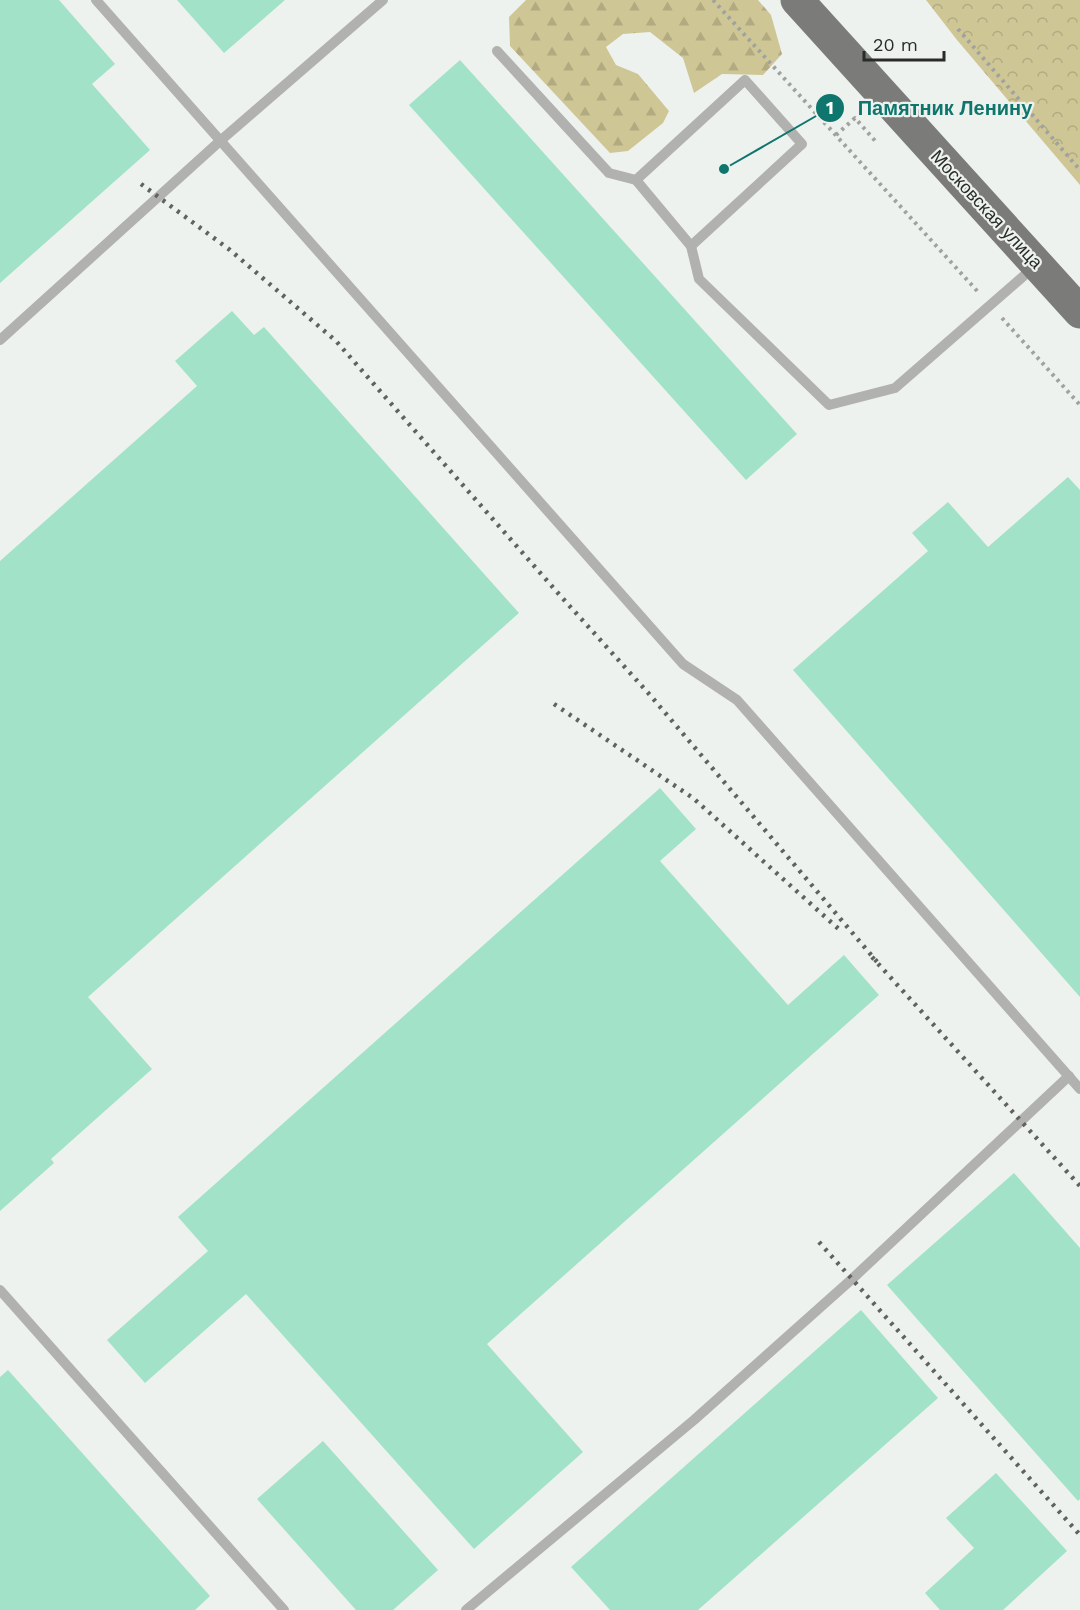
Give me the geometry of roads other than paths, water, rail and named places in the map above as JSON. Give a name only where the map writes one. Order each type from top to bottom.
[{"type":"main road","name":"Московская улица","points":[[797,0],[1080,312]]},
{"type":"lane","points":[[96,0],[682,664],[737,700],[1080,1089]]},
{"type":"lane","points":[[0,340],[220,141],[383,0]]},
{"type":"lane","points":[[497,51],[609,173],[636,180],[691,246],[699,279],[829,405],[895,388],[1038,264]]},
{"type":"lane","points":[[636,180],[745,80],[802,144],[691,246]]},
{"type":"lane","points":[[466,1610],[694,1420],[860,1271],[1069,1076]]},
{"type":"lane","points":[[0,1290],[284,1610]]},
{"type":"railway","points":[[141,184],[230,250],[336,341],[650,695],[878,963]]},
{"type":"railway","points":[[554,704],[693,798],[842,932]]},
{"type":"railway","points":[[872,957],[1080,1186]]},
{"type":"railway","points":[[819,1242],[1080,1535]]},
{"type":"place","name":"Памятник Ленину","points":[[724,169]]}]
